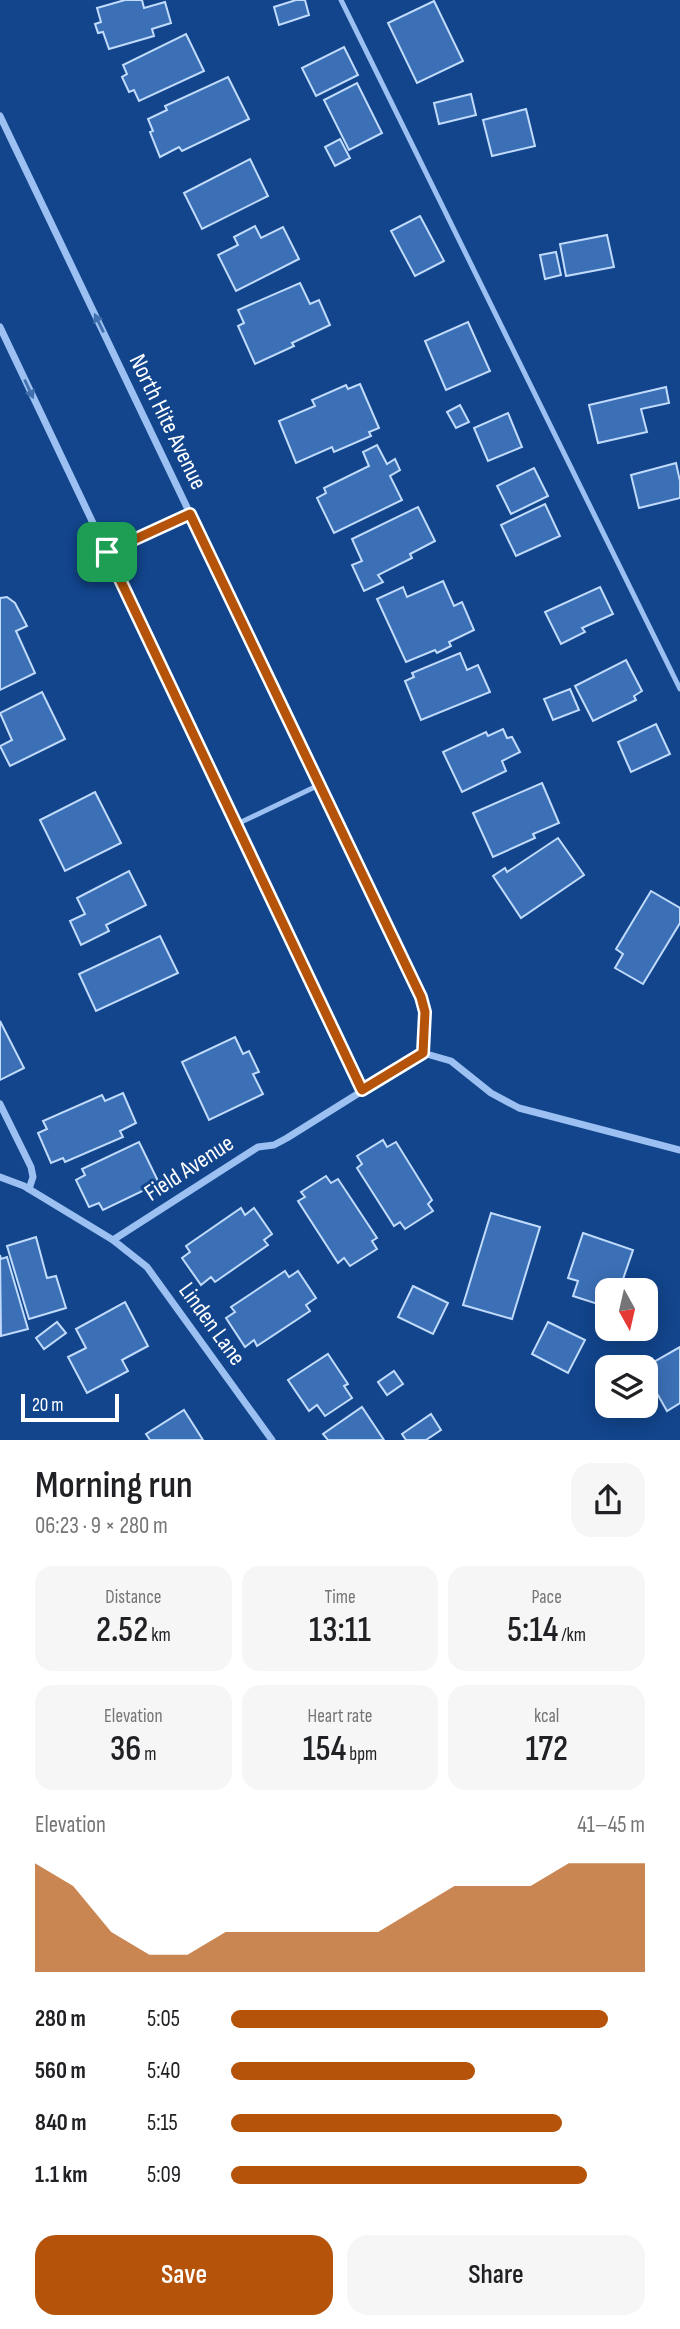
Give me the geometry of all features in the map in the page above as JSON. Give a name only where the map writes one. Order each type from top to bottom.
[{"type":"street","name":"North Hite Avenue","points":[[0,116],[421,997],[425,1012],[423,1053]]},
{"type":"street","points":[[0,327],[362,1090]]},
{"type":"street","points":[[423,1053],[451,1061],[491,1093],[519,1108],[680,1150]]},
{"type":"street","name":"Field Avenue","points":[[113,1240],[258,1147],[274,1145],[287,1138],[423,1053]]},
{"type":"street","points":[[0,1104],[31,1167],[33,1177],[29,1189]]},
{"type":"street","points":[[0,1177],[29,1189],[94,1226],[113,1240]]},
{"type":"street","name":"Linden Lane","points":[[113,1240],[147,1267],[272,1440]]},
{"type":"lane","points":[[341,0],[680,689]]},
{"type":"lane","points":[[107,552],[190,514]]},
{"type":"lane","points":[[237,824],[319,785]]},
{"type":"building","points":[[125,0],[142,0],[144,8],[165,2],[171,23],[152,29],[154,36],[109,49],[103,32],[98,33],[95,24],[101,22],[97,8]]},
{"type":"building","points":[[305,0],[309,15],[279,25],[274,7]]},
{"type":"building","points":[[434,1],[463,61],[417,83],[388,23]]},
{"type":"building","points":[[186,34],[204,71],[139,101],[134,90],[129,92],[122,77],[127,74],[123,65]]},
{"type":"building","points":[[344,47],[358,75],[316,96],[302,68]]},
{"type":"building","points":[[228,77],[249,119],[182,151],[179,147],[160,157],[148,119],[167,110],[165,106]]},
{"type":"building","points":[[357,83],[382,133],[349,150],[324,100]]},
{"type":"building","points":[[471,94],[476,115],[439,124],[434,103]]},
{"type":"building","points":[[526,109],[535,146],[492,156],[483,120]]},
{"type":"building","points":[[340,139],[350,158],[335,166],[325,147]]},
{"type":"building","points":[[250,159],[268,196],[202,229],[184,193]]},
{"type":"building","points":[[420,216],[444,261],[415,276],[391,231]]},
{"type":"building","points":[[255,226],[261,238],[283,227],[299,259],[236,291],[218,255],[238,245],[234,237]]},
{"type":"building","points":[[607,235],[614,267],[566,276],[560,244]]},
{"type":"building","points":[[556,252],[561,275],[545,279],[540,255]]},
{"type":"building","points":[[300,283],[310,304],[319,300],[330,325],[255,364],[238,326],[244,323],[238,310]]},
{"type":"building","points":[[468,322],[490,371],[446,390],[425,341]]},
{"type":"building","points":[[360,384],[379,428],[369,432],[371,436],[334,452],[332,447],[296,463],[279,421],[315,406],[312,400],[346,385],[348,389]]},
{"type":"building","points":[[666,387],[669,403],[641,409],[647,432],[598,443],[589,405]]},
{"type":"building","points":[[460,405],[469,422],[456,428],[447,412]]},
{"type":"building","points":[[508,413],[522,447],[488,461],[474,428]]},
{"type":"building","points":[[377,445],[387,464],[395,459],[400,470],[390,476],[402,500],[334,533],[317,498],[326,493],[324,488],[369,466],[363,452]]},
{"type":"building","points":[[676,463],[680,498],[639,508],[631,475]]},
{"type":"building","points":[[534,468],[548,496],[511,514],[497,486]]},
{"type":"building","points":[[545,504],[560,536],[516,556],[501,525]]},
{"type":"building","points":[[418,507],[435,541],[410,554],[412,558],[378,575],[383,582],[364,591],[352,565],[362,561],[352,539]]},
{"type":"building","points":[[443,581],[454,606],[462,602],[474,630],[449,642],[451,646],[437,653],[435,650],[406,662],[377,599],[403,587],[407,597]]},
{"type":"building","points":[[600,587],[613,614],[582,628],[585,632],[561,644],[545,612]]},
{"type":"building","points":[[7,597],[15,603],[27,626],[16,631],[35,673],[0,690],[0,598]]},
{"type":"building","points":[[460,653],[467,670],[478,665],[490,692],[421,720],[405,681],[414,677],[412,673]]},
{"type":"building","points":[[626,660],[642,691],[634,696],[636,700],[593,721],[575,686]]},
{"type":"building","points":[[570,689],[579,710],[553,720],[544,699]]},
{"type":"building","points":[[42,692],[65,739],[10,766],[0,746],[12,740],[0,713]]},
{"type":"building","points":[[656,724],[670,754],[631,772],[618,742]]},
{"type":"building","points":[[503,729],[507,738],[512,737],[520,752],[502,761],[506,771],[462,792],[443,752],[486,732],[488,736]]},
{"type":"building","points":[[542,783],[559,823],[533,834],[535,838],[493,857],[473,813]]},
{"type":"building","points":[[95,792],[121,843],[65,871],[40,820]]},
{"type":"building","points":[[558,838],[584,875],[521,918],[493,876],[505,868],[507,872]]},
{"type":"building","points":[[129,871],[146,905],[106,925],[109,931],[81,945],[70,921],[85,914],[77,898]]},
{"type":"building","points":[[651,891],[680,908],[680,923],[643,984],[615,968],[623,954],[616,949]]},
{"type":"building","points":[[160,936],[178,973],[96,1011],[79,974]]},
{"type":"building","points":[[0,1021],[24,1068],[0,1080]]},
{"type":"building","points":[[235,1037],[243,1054],[249,1051],[259,1072],[253,1074],[263,1094],[209,1120],[182,1062]]},
{"type":"building","points":[[123,1093],[136,1123],[120,1131],[123,1137],[65,1162],[63,1158],[51,1163],[38,1133],[47,1129],[43,1121],[102,1095],[105,1101]]},
{"type":"building","points":[[383,1140],[387,1147],[396,1142],[432,1200],[428,1204],[433,1211],[405,1229],[400,1222],[394,1226],[357,1168],[362,1164],[357,1156]]},
{"type":"building","points":[[139,1142],[159,1183],[103,1210],[99,1203],[89,1207],[76,1180],[85,1175],[82,1169]]},
{"type":"building","points":[[326,1176],[331,1183],[338,1179],[377,1238],[372,1241],[377,1249],[350,1266],[344,1258],[338,1263],[298,1201],[305,1197],[301,1192]]},
{"type":"building","points":[[241,1208],[245,1215],[254,1208],[272,1234],[264,1240],[268,1245],[215,1282],[211,1277],[201,1285],[182,1258],[190,1252],[186,1246]]},
{"type":"building","points":[[491,1213],[540,1227],[512,1319],[463,1305]]},
{"type":"building","points":[[583,1233],[633,1250],[623,1278],[595,1278],[595,1303],[573,1296],[578,1281],[568,1278]]},
{"type":"building","points":[[36,1237],[47,1278],[56,1276],[66,1308],[29,1319],[7,1246]]},
{"type":"building","points":[[0,1255],[1,1259],[7,1257],[28,1329],[1,1336]]},
{"type":"building","points":[[285,1271],[289,1277],[298,1271],[316,1298],[306,1305],[310,1311],[257,1346],[254,1340],[245,1347],[226,1318],[235,1312],[231,1307]]},
{"type":"building","points":[[413,1286],[448,1303],[433,1334],[398,1317]]},
{"type":"building","points":[[125,1302],[148,1346],[122,1360],[128,1371],[87,1393],[68,1357],[86,1348],[76,1329]]},
{"type":"building","points":[[57,1322],[66,1333],[44,1349],[36,1338]]},
{"type":"building","points":[[548,1322],[585,1340],[568,1373],[532,1354]]},
{"type":"building","points":[[680,1347],[680,1403],[667,1411],[658,1395],[658,1360]]},
{"type":"building","points":[[328,1354],[348,1384],[344,1386],[352,1398],[325,1416],[317,1405],[309,1411],[288,1380]]},
{"type":"building","points":[[394,1371],[403,1384],[387,1395],[378,1382]]},
{"type":"building","points":[[362,1407],[384,1440],[328,1440],[323,1434]]},
{"type":"building","points":[[184,1410],[203,1440],[150,1440],[146,1434]]},
{"type":"building","points":[[431,1414],[441,1430],[426,1440],[406,1440],[402,1434]]},
{"type":"route","points":[[190,514],[421,997],[425,1012],[423,1053],[362,1090],[337,1033],[107,552],[190,514]]}]
